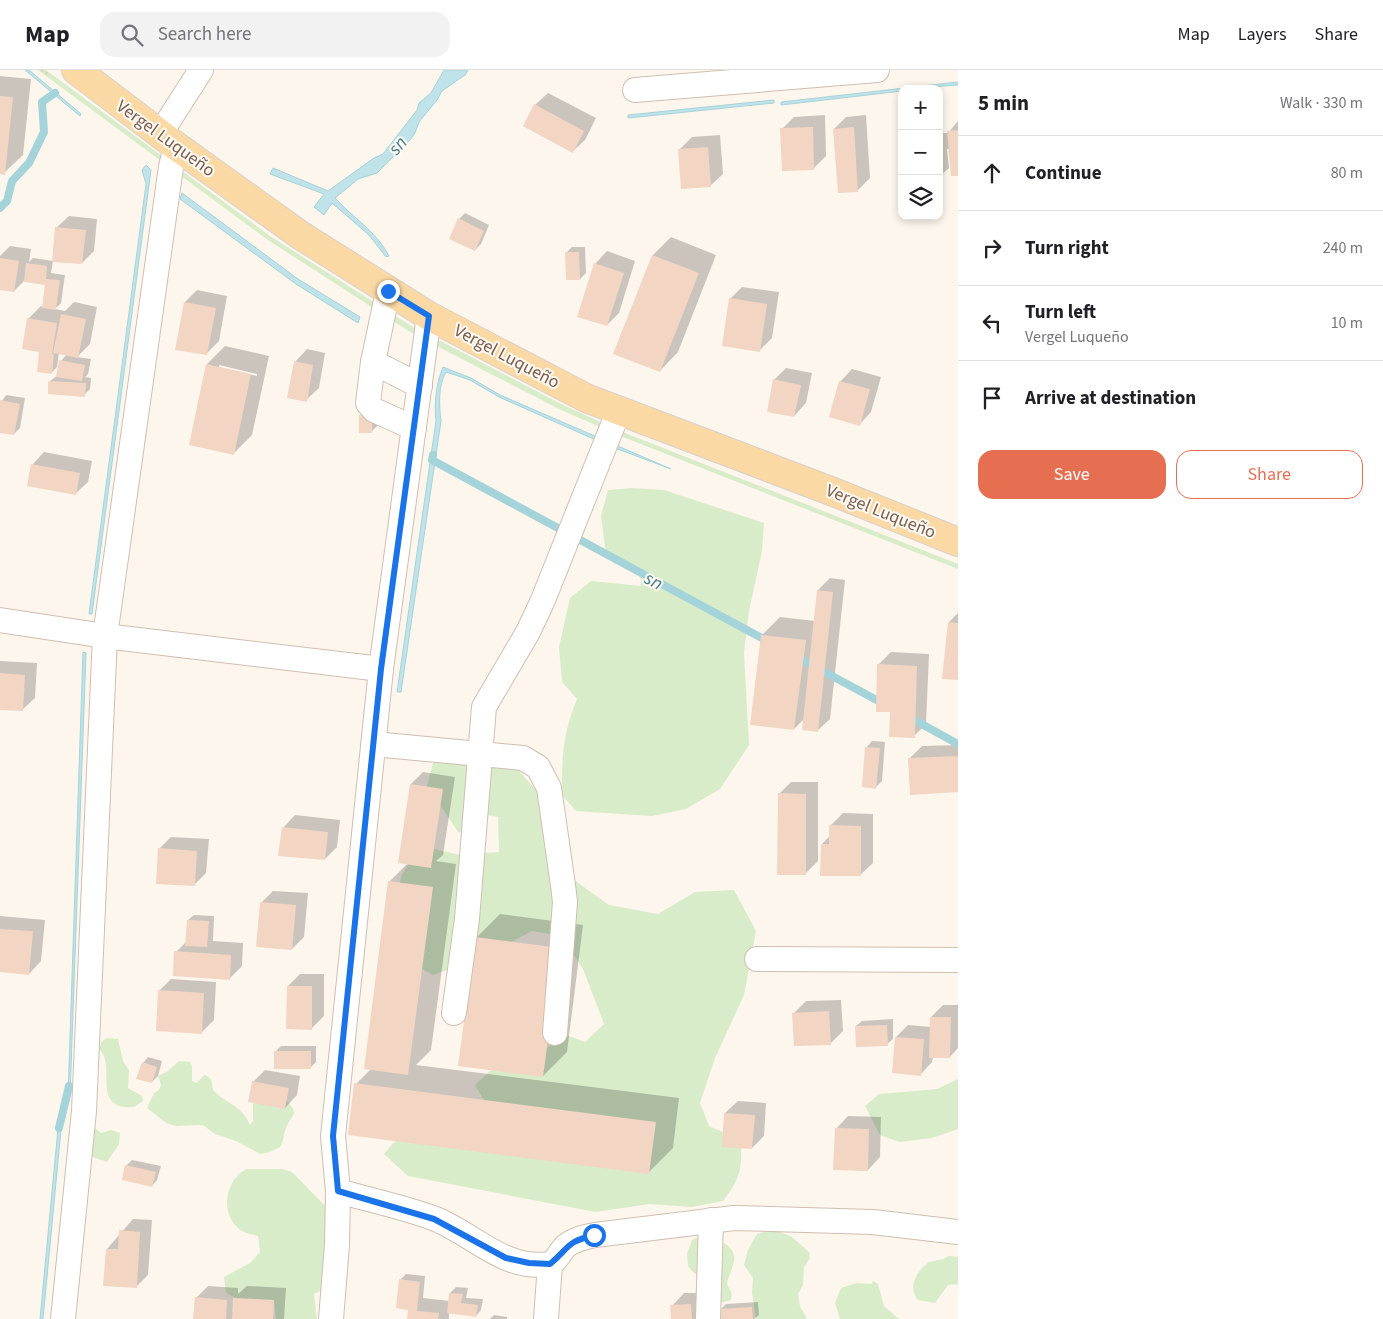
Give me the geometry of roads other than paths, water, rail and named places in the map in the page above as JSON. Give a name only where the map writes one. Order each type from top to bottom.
[{"type":"main road","name":"Vergel Luqueño","points":[[76,70],[168,140],[300,235],[429,316],[586,398],[958,542]]},
{"type":"street","points":[[63,1319],[84,1111],[105,636],[171,167],[168,140],[201,70]]},
{"type":"street","points":[[635,90],[877,70]]},
{"type":"street","points":[[388,291],[373,362],[368,403],[370,408],[414,428]]},
{"type":"street","points":[[331,1319],[337,1252],[338,1191],[333,1136],[381,669],[429,316]]},
{"type":"street","points":[[373,362],[420,386]]},
{"type":"street","points":[[454,1013],[466,920],[484,707],[528,632],[543,600],[619,410]]},
{"type":"street","points":[[0,620],[105,636],[381,669]]},
{"type":"street","points":[[373,744],[523,758],[538,767],[549,788],[565,902],[555,1033]]},
{"type":"street","points":[[758,959],[958,960]]},
{"type":"street","points":[[338,1191],[434,1219],[506,1258],[529,1263],[550,1264],[560,1256],[566,1246],[578,1239],[629,1230],[734,1218],[873,1222],[958,1232]]},
{"type":"street","points":[[708,1319],[711,1220]]},
{"type":"street","points":[[546,1319],[550,1264]]},
{"type":"water","points":[[25,70],[29,70],[81,114],[80,116]]},
{"type":"water","points":[[444,70],[468,70],[465,75],[442,91],[419,122],[410,140],[377,173],[358,179],[335,198],[378,239],[389,256],[386,257],[369,235],[332,203],[324,215],[314,207],[324,194],[270,174],[273,168],[328,191],[374,158],[383,154],[417,110],[419,103],[431,93]]},
{"type":"water","points":[[958,82],[958,85],[931,85]]},
{"type":"water","points":[[898,89],[898,91],[781,105],[781,102]]},
{"type":"water","points":[[774,100],[774,103],[628,118],[628,115]]},
{"type":"water","points":[[146,165],[151,170],[92,614],[89,614],[146,184],[142,170]]},
{"type":"water","points":[[182,193],[298,279],[360,317],[358,323],[296,284],[180,199]]},
{"type":"water","points":[[443,367],[471,378],[500,395],[671,469],[607,445],[499,397],[470,380],[446,372],[440,389],[441,421],[401,692],[397,692],[436,421],[436,394]]},
{"type":"water","points":[[83,652],[86,653],[70,1095],[68,1096]]},
{"type":"water","points":[[59,1118],[62,1119],[43,1319],[40,1319]]},
{"type":"waterway","points":[[0,208],[7,201],[12,181],[29,163],[44,132],[42,102],[55,93]]},
{"type":"waterway","name":"sn","points":[[433,455],[432,460],[769,642]]},
{"type":"waterway","name":"sn","points":[[795,656],[884,704]]},
{"type":"waterway","name":"sn","points":[[907,716],[958,744]]},
{"type":"waterway","points":[[59,1128],[69,1086]]}]
